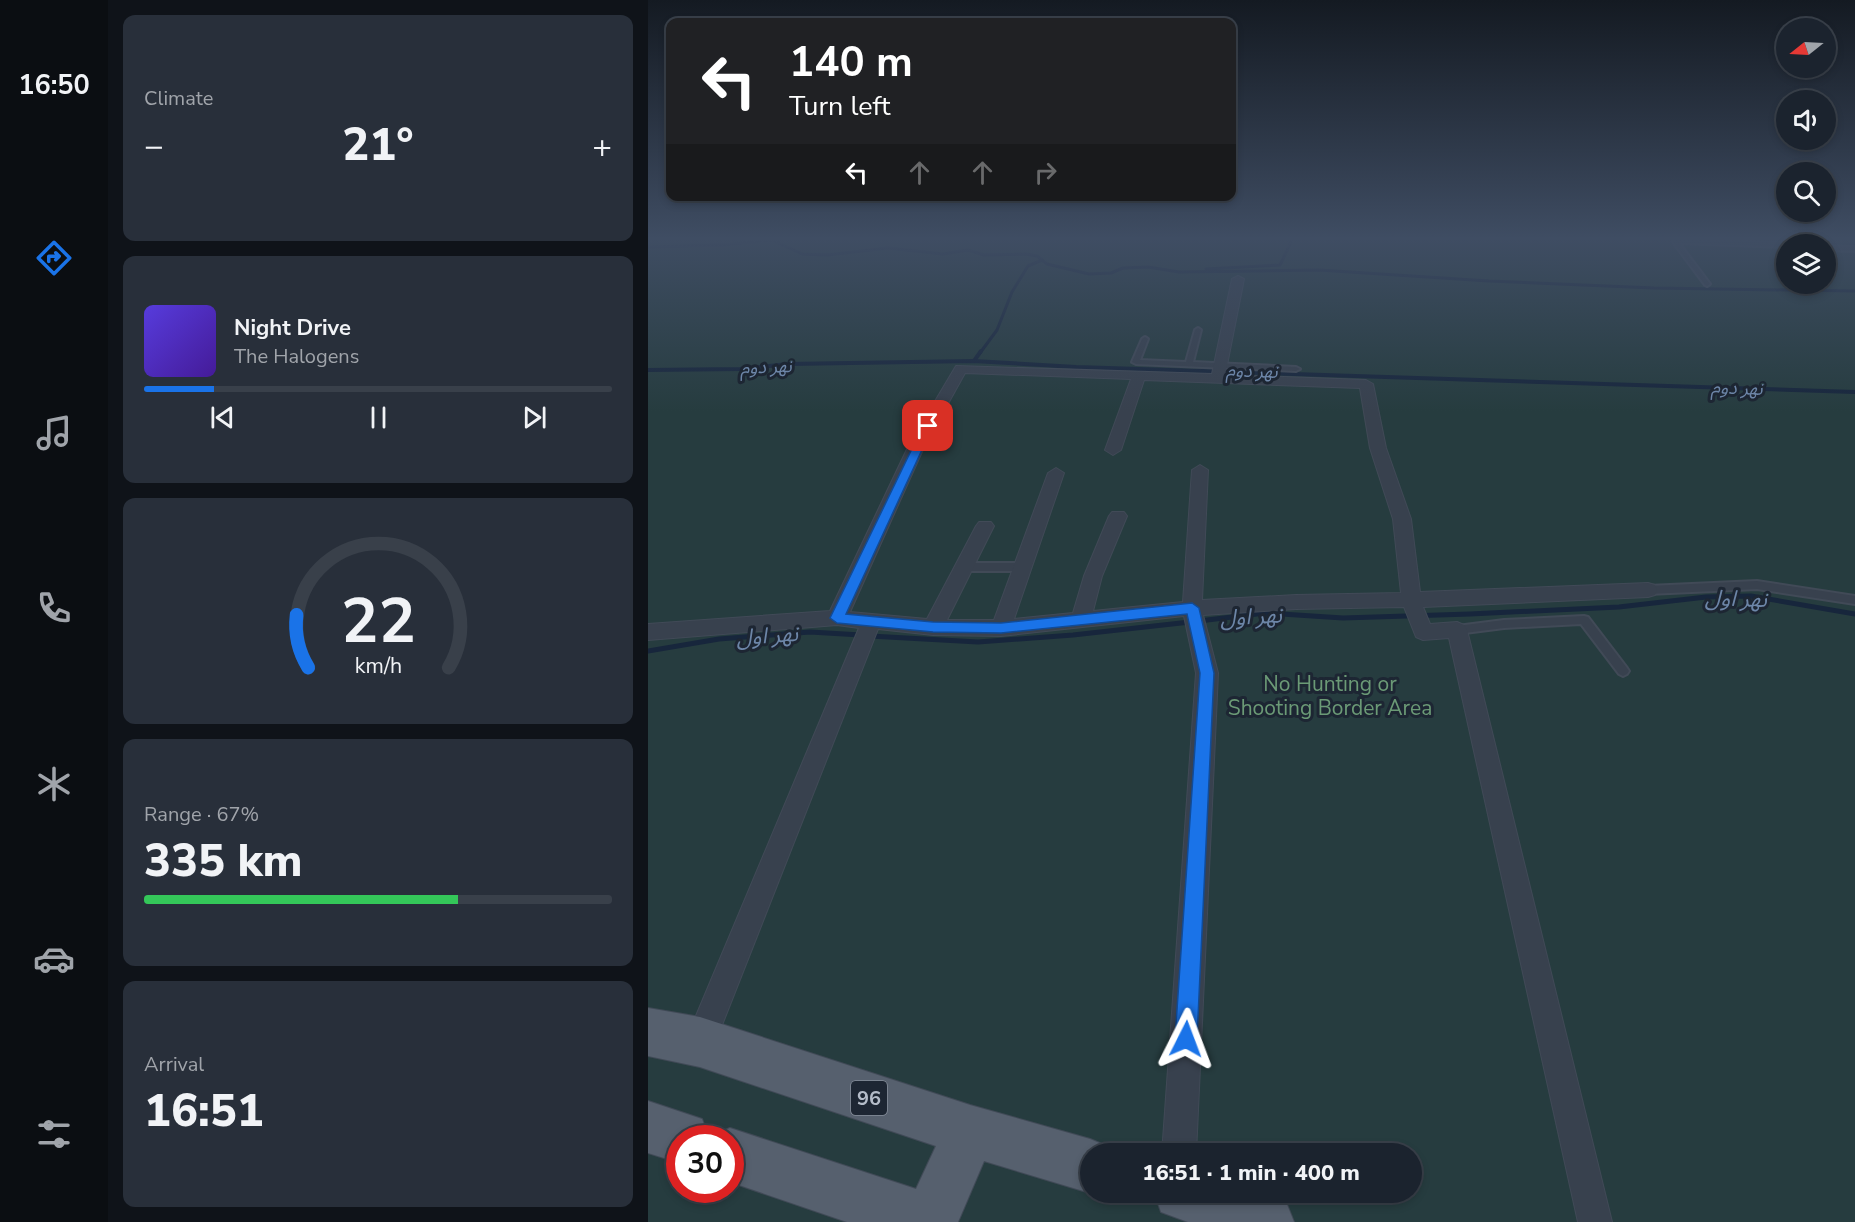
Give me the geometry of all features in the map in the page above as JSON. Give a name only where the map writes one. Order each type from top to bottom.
[{"type":"main road","name":"96","points":[[648,1032],[700,1042],[970,1131],[1080,1163]]},
{"type":"main road","points":[[648,1127],[666,1133]]},
{"type":"main road","points":[[744,1160],[929,1222],[970,1131]]},
{"type":"main road","points":[[1212,1203],[1266,1222]]},
{"type":"street","points":[[1220,371],[1234,297]]},
{"type":"street","points":[[837,618],[917,445],[961,369],[1139,376],[1220,371],[1366,384],[1378,448],[1402,519],[1415,611],[1423,632],[1457,630],[1595,1222]]},
{"type":"street","points":[[1113,450],[1139,376]]},
{"type":"street","points":[[1180,1143],[1207,673],[1195,619],[1200,470]]},
{"type":"street","points":[[1001,628],[1056,473]]},
{"type":"street","points":[[1082,618],[1093,576],[1118,516]]},
{"type":"street","points":[[933,627],[985,525]]},
{"type":"street","points":[[648,632],[837,618],[866,633],[933,627],[1001,628],[1082,618],[1195,619],[1296,602],[1415,611],[1648,590]]},
{"type":"street","points":[[700,1042],[866,633]]},
{"type":"lane","points":[[1189,364],[1198,330]]},
{"type":"lane","points":[[1145,339],[1136,362],[1189,364],[1220,371],[1296,369]]},
{"type":"lane","points":[[964,567],[1023,567]]},
{"type":"lane","points":[[1648,590],[1757,585],[1855,600]]},
{"type":"lane","points":[[1457,630],[1504,624],[1584,620],[1623,671]]},
{"type":"green space","name":"No Hunting or Shooting Border Area","points":[[648,297],[1855,297],[1855,1222],[648,1222]]},
{"type":"waterway","points":[[980,353],[997,330],[1010,297]]},
{"type":"waterway","points":[[974,361],[981,351]]},
{"type":"waterway","name":"نهر دوم","points":[[648,370],[740,369],[788,364],[974,361]]},
{"type":"waterway","name":"نهر دوم","points":[[974,361],[1076,367],[1855,392]]},
{"type":"waterway","name":"نهر اول","points":[[1199,621],[1265,613],[1343,618],[1470,614],[1619,607],[1706,597],[1751,596],[1855,614]]},
{"type":"waterway","name":"نهر اول","points":[[870,636],[978,642],[1073,635],[1190,622]]},
{"type":"waterway","name":"نهر اول","points":[[648,651],[719,639],[810,632],[861,635]]},
{"type":"route","points":[[928,426],[917,445],[837,618],[871,623],[933,627],[1001,628],[1192,608],[1207,673],[1186,1039]]}]
